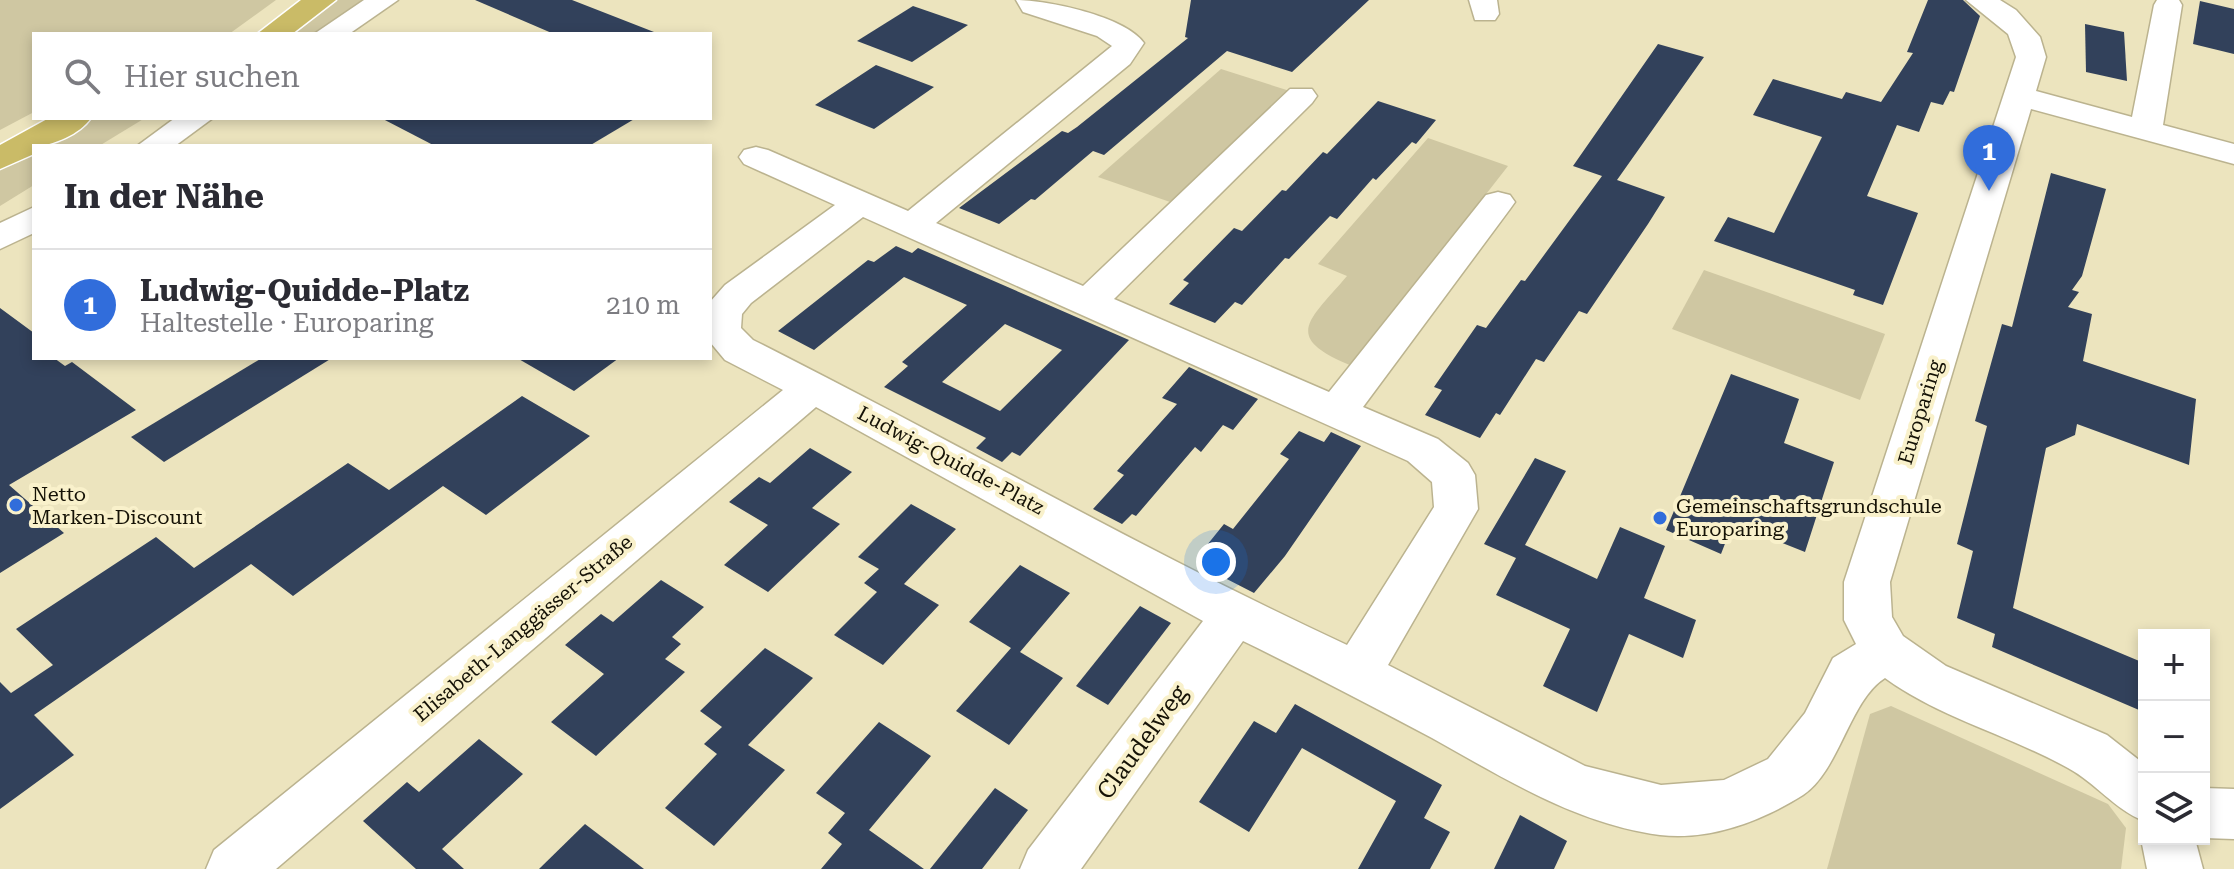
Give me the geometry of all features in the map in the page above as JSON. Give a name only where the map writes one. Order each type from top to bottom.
[{"type":"main road","points":[[275,32],[321,0]]},
{"type":"main road","points":[[0,159],[70,120]]},
{"type":"street","points":[[332,32],[384,0]]},
{"type":"street","points":[[913,224],[1119,58],[1129,43],[1107,30],[1033,6],[1030,0]]},
{"type":"street","name":"Europaring","points":[[1980,0],[2014,22],[2029,38],[2031,57],[1867,582],[1868,620],[1886,651],[1928,681],[2089,752],[2138,791]]},
{"type":"street","points":[[2146,130],[2168,5]]},
{"type":"street","points":[[1087,304],[1301,96]]},
{"type":"street","points":[[2019,96],[2234,154]]},
{"type":"street","points":[[156,144],[194,120]]},
{"type":"street","points":[[756,157],[1423,450],[1453,475],[1456,509],[1357,673]]},
{"type":"street","points":[[1337,411],[1498,202]]},
{"type":"street","name":"Ludwig-Quidde-Platz","points":[[860,203],[738,294],[723,311],[722,331],[739,350],[1235,615],[1357,673],[1576,789],[1661,810],[1729,805],[1787,776],[1823,729],[1851,673],[1886,651]]},
{"type":"street","points":[[0,238],[32,219]]},
{"type":"street","name":"Elisabeth-Langgässer-Straße","points":[[234,869],[813,388]]},
{"type":"street","name":"Claudelweg","points":[[1048,869],[1235,615]]},
{"type":"street","points":[[2210,813],[2234,814]]},
{"type":"street","points":[[2169,845],[2175,869]]},
{"type":"shaded area","points":[[0,0],[276,0],[232,32],[32,32],[32,113],[0,130]]},
{"type":"shaded area","points":[[336,0],[366,0],[315,32],[296,32]]},
{"type":"shaded area","points":[[1221,69],[1293,92],[1173,203],[1098,177]]},
{"type":"shaded area","points":[[90,120],[142,120],[102,144],[43,144]]},
{"type":"shaded area","points":[[1428,138],[1508,166],[1352,366],[1330,356],[1309,337],[1313,317],[1347,276],[1318,264]]},
{"type":"shaded area","points":[[32,150],[32,186],[0,206],[0,170]]},
{"type":"shaded area","points":[[1704,270],[1885,334],[1860,400],[1672,329]]},
{"type":"shaded area","points":[[1891,706],[2108,804],[2126,828],[2121,869],[1827,869],[1870,714]]},
{"type":"building","points":[[475,0],[572,0],[654,32],[549,32]]},
{"type":"building","points":[[1191,0],[1369,0],[1292,72],[1227,51],[1104,155],[1093,151],[1035,200],[1031,199],[999,224],[959,208],[1062,131],[1068,133],[1077,127],[1188,38],[1185,37]]},
{"type":"building","points":[[1928,0],[1963,0],[1980,16],[1954,92],[1950,91],[1943,105],[1931,102],[1919,132],[1897,125],[1867,196],[1918,213],[1883,305],[1853,295],[1855,290],[1714,241],[1728,217],[1774,233],[1822,137],[1753,115],[1773,79],[1842,99],[1846,92],[1881,102],[1913,53],[1907,52]]},
{"type":"building","points":[[2200,1],[2234,9],[2234,54],[2193,44]]},
{"type":"building","points":[[913,6],[968,25],[912,62],[857,41]]},
{"type":"building","points":[[2085,24],[2124,32],[2127,81],[2086,72]]},
{"type":"building","points":[[1658,44],[1704,57],[1617,180],[1665,197],[1587,314],[1579,311],[1544,362],[1536,359],[1500,415],[1496,413],[1480,438],[1425,415],[1442,390],[1434,387],[1477,325],[1486,328],[1521,280],[1525,281],[1602,176],[1573,166]]},
{"type":"building","points":[[876,65],[934,87],[874,129],[815,105]]},
{"type":"building","points":[[1378,101],[1436,120],[1416,144],[1412,142],[1376,180],[1373,178],[1337,219],[1330,216],[1289,259],[1285,258],[1242,305],[1235,302],[1215,323],[1169,304],[1189,283],[1183,280],[1234,228],[1242,231],[1323,152],[1327,154]]},
{"type":"building","points":[[385,120],[633,120],[592,144],[431,144]]},
{"type":"building","points":[[2051,173],[2106,189],[2082,276],[2072,290],[2079,292],[2068,307],[2092,314],[2083,361],[2196,399],[2189,465],[2077,424],[2075,435],[2046,448],[2013,608],[2138,660],[2138,710],[1992,647],[1995,634],[1957,618],[1973,551],[1957,544],[1987,426],[1975,421],[2002,324],[2012,327]]},
{"type":"building","points":[[896,246],[912,253],[918,248],[1129,340],[1020,456],[1012,452],[1002,462],[976,448],[986,438],[884,387],[908,366],[902,362],[967,305],[904,277],[814,350],[778,331],[868,260],[874,262]],"holes":[[[1005,324],[1062,350],[1000,411],[942,382]]]},
{"type":"building","points":[[0,308],[32,332],[32,360],[57,360],[65,366],[72,362],[136,410],[9,485],[64,533],[0,573]]},
{"type":"building","points":[[259,360],[329,360],[164,462],[131,437]]},
{"type":"building","points":[[520,360],[616,360],[574,391]]},
{"type":"building","points":[[1189,367],[1258,399],[1233,430],[1223,425],[1201,452],[1195,447],[1136,516],[1132,514],[1122,524],[1093,509],[1124,475],[1117,471],[1177,404],[1162,398]]},
{"type":"building","points":[[1731,374],[1799,399],[1784,443],[1834,462],[1805,552],[1733,523],[1721,554],[1666,530]]},
{"type":"building","points":[[522,396],[590,436],[486,515],[443,486],[293,596],[251,564],[34,715],[74,755],[0,809],[0,682],[11,693],[53,665],[16,629],[156,537],[194,568],[348,463],[389,490]]},
{"type":"building","points":[[1299,431],[1324,442],[1331,432],[1361,446],[1285,556],[1254,593],[1217,574],[1226,562],[1203,550],[1224,524],[1233,529],[1289,459],[1280,454]]},
{"type":"building","points":[[810,448],[852,472],[812,508],[840,524],[768,592],[724,565],[768,525],[729,502],[759,477],[770,483]]},
{"type":"building","points":[[1535,458],[1566,471],[1525,545],[1597,579],[1620,527],[1665,546],[1644,598],[1696,620],[1683,658],[1629,634],[1597,712],[1543,686],[1570,629],[1496,595],[1516,558],[1484,544]]},
{"type":"building","points":[[911,504],[956,529],[904,584],[939,605],[883,665],[834,635],[877,592],[864,583],[879,569],[858,557]]},
{"type":"building","points":[[1020,565],[1070,593],[1020,652],[1063,678],[1009,745],[956,711],[1011,648],[969,622]]},
{"type":"building","points":[[661,580],[704,607],[672,637],[681,644],[665,659],[685,672],[596,756],[551,722],[604,674],[565,645],[601,614],[613,622]]},
{"type":"building","points":[[1140,606],[1171,623],[1108,705],[1076,686]]},
{"type":"building","points":[[765,648],[813,678],[748,745],[785,770],[714,846],[665,808],[717,754],[704,744],[722,727],[700,711]]},
{"type":"building","points":[[1295,704],[1442,785],[1424,818],[1450,832],[1430,869],[1358,869],[1396,801],[1302,748],[1249,832],[1199,802],[1254,721],[1276,733]]},
{"type":"building","points":[[879,722],[931,756],[869,830],[924,869],[821,869],[842,844],[828,833],[845,813],[816,793]]},
{"type":"building","points":[[479,739],[523,774],[442,849],[464,869],[416,869],[363,821],[407,782],[419,792]]},
{"type":"building","points":[[995,788],[1028,810],[982,869],[930,869]]},
{"type":"building","points":[[1520,815],[1567,841],[1554,869],[1494,869]]},
{"type":"building","points":[[585,824],[644,869],[539,869]]},
{"type":"place","name":"Ludwig-Quidde-Platz","points":[[1989,191]]},
{"type":"place","name":"Netto Marken-Discount","points":[[16,505]]},
{"type":"place","name":"Gemeinschaftsgrundschule Europaring","points":[[1660,518]]}]
